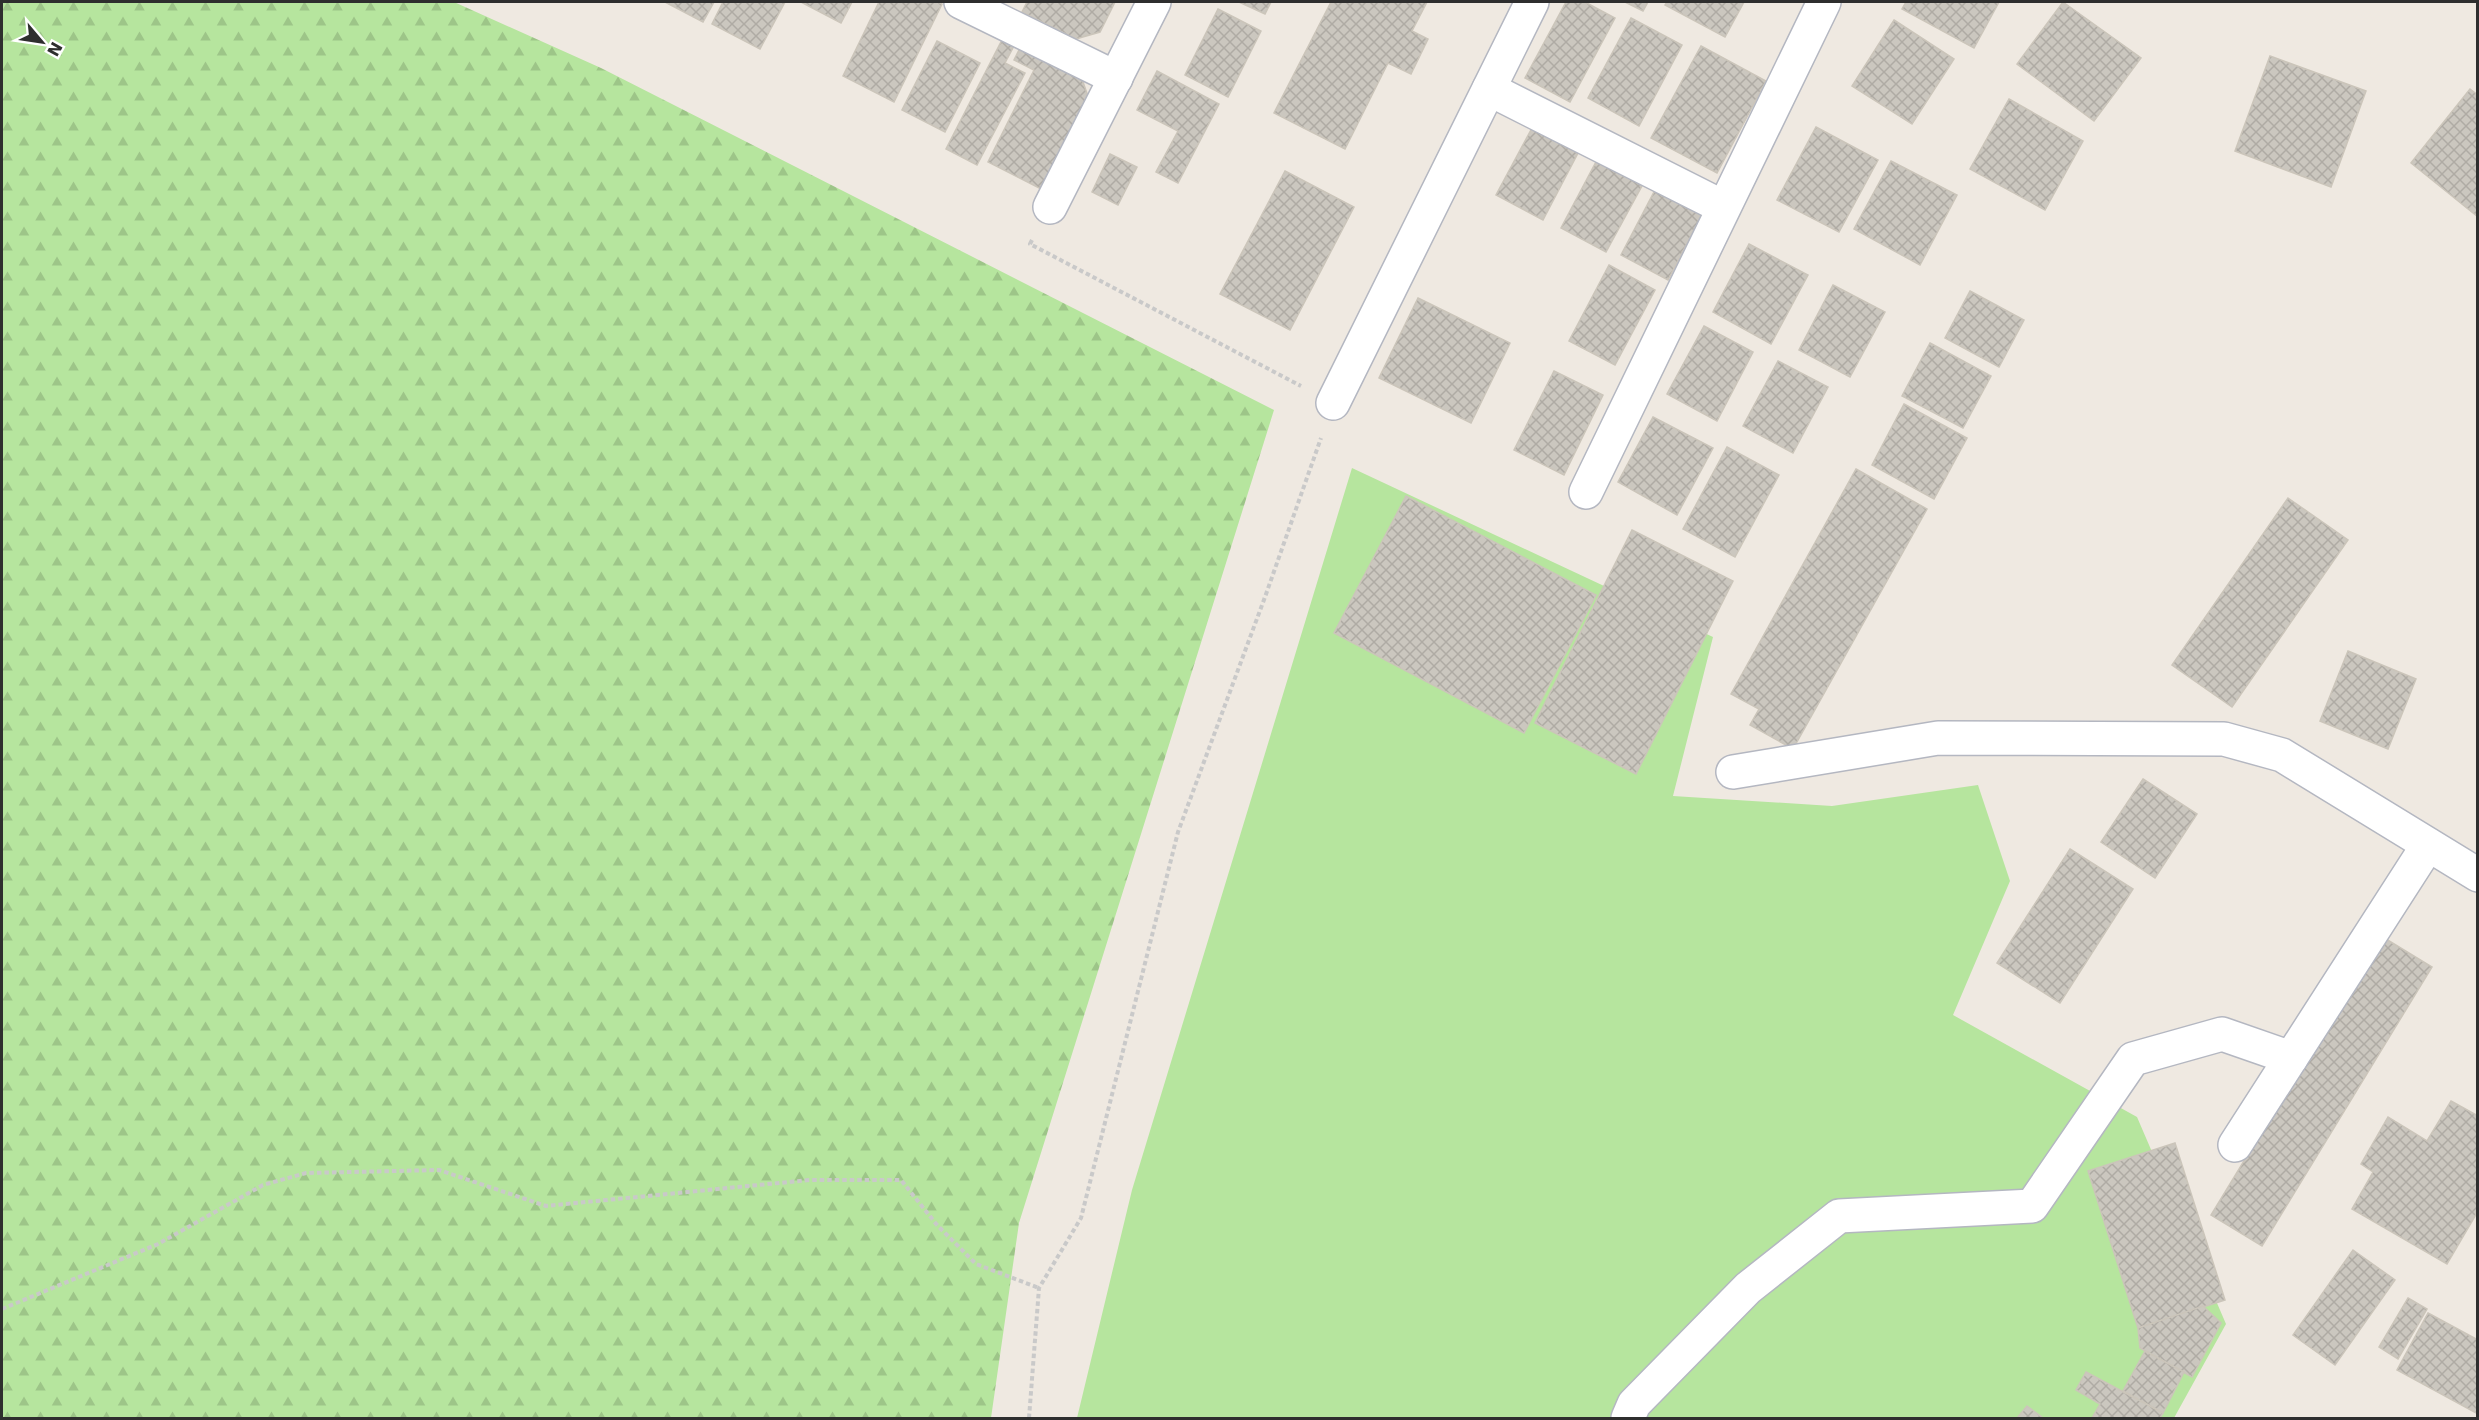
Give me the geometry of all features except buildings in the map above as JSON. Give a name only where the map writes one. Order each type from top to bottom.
[{"type":"street","points":[[961,2],[1116,78]]},
{"type":"street","points":[[1050,207],[1154,2]]},
{"type":"street","points":[[1333,403],[1532,2]]},
{"type":"street","points":[[1586,492],[1824,2]]},
{"type":"street","points":[[1489,88],[1723,207]]},
{"type":"street","points":[[1733,772],[1938,738],[2224,739],[2282,755],[2478,875]]},
{"type":"street","points":[[2235,1145],[2428,845]]},
{"type":"street","points":[[1628,1419],[1634,1404],[1748,1288],[1839,1216],[2032,1206],[2133,1059],[2222,1034],[2291,1058]]},
{"type":"path","points":[[1029,1419],[1039,1288],[1081,1218],[1178,832],[1265,597],[1333,403],[1030,244],[1050,207]]},
{"type":"path","points":[[2,1310],[158,1244],[263,1185],[306,1173],[439,1170],[546,1206],[809,1180],[901,1180],[936,1225],[976,1264],[1039,1288]]},
{"type":"green space","points":[[2,2],[454,2],[601,68],[1274,410],[1019,1223],[991,1418],[2,1418]]},
{"type":"green space","points":[[1352,468],[1713,637],[1673,796],[1832,806],[1978,785],[2010,881],[1953,1015],[2137,1117],[2226,1324],[2174,1418],[1077,1418],[1132,1190]]}]
